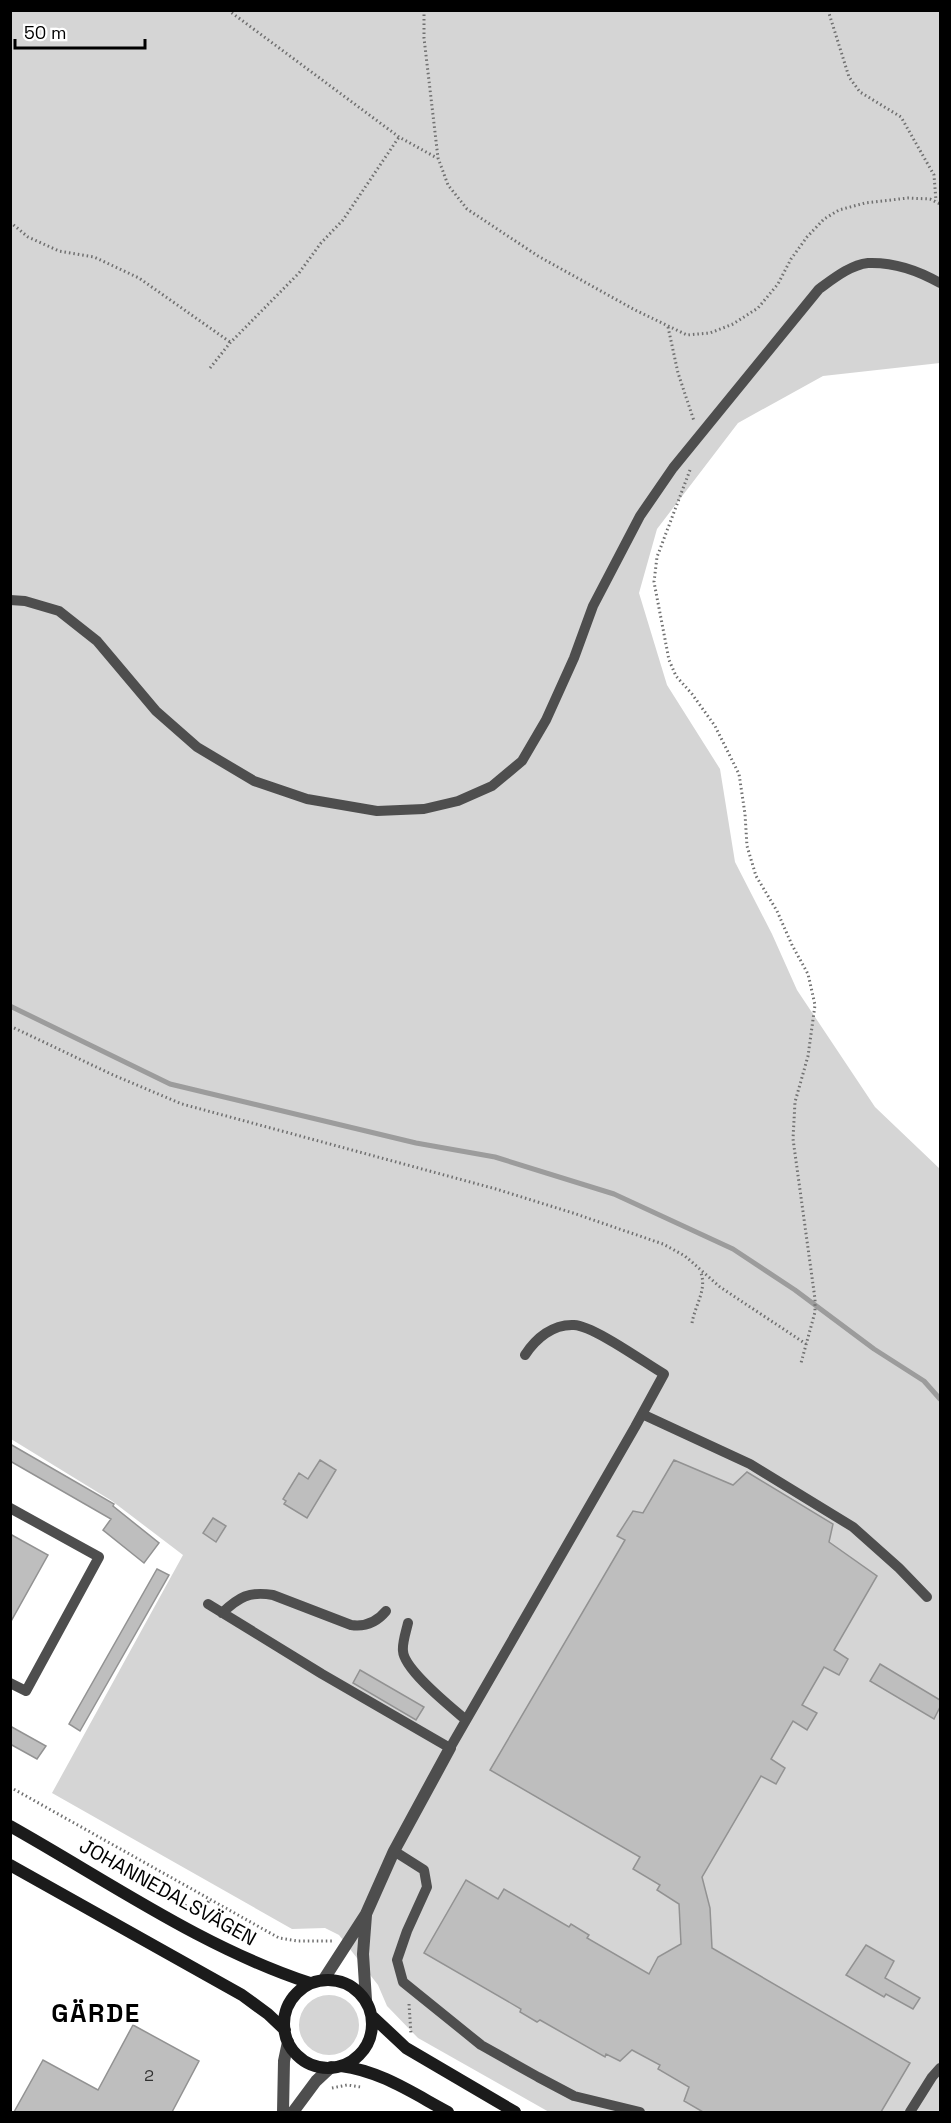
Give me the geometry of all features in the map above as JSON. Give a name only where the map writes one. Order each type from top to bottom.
[{"type":"main road","name":"JOHANNEDALSVÄGEN","points":[[10,1826],[188,1929],[272,1971],[310,1983]]},
{"type":"main road","points":[[10,1865],[242,1995],[268,2014],[286,2036],[296,2054],[306,2061],[318,2067],[360,2068],[387,2079],[448,2112]]},
{"type":"main road","points":[[286,2036],[284,2021],[288,2006],[299,1990],[310,1983],[324,1979],[347,1984],[366,2000],[373,2017],[406,2048],[515,2112]]},
{"type":"main road","points":[[336,2067],[355,2059],[367,2045],[373,2017]]},
{"type":"street","points":[[324,1979],[366,1914],[394,1851],[450,1748]]},
{"type":"street","points":[[366,1914],[363,1954],[366,2000]]},
{"type":"street","points":[[284,2112],[286,2036]]},
{"type":"street","points":[[294,2112],[316,2081],[336,2067]]},
{"type":"lane","points":[[10,600],[25,601],[59,611],[97,641],[156,711],[197,747],[254,781],[307,799],[377,811],[424,809],[458,801],[492,786],[522,761],[546,720],[574,658],[592,606],[640,516],[673,468],[819,289],[841,273],[867,263],[894,266],[921,273],[940,283]]},
{"type":"lane","points":[[208,1604],[450,1748],[664,1374],[600,1335],[576,1325],[558,1327],[544,1334],[525,1355]]},
{"type":"lane","points":[[642,1414],[750,1464],[853,1527],[899,1568],[927,1597]]},
{"type":"lane","points":[[10,1508],[99,1557],[26,1691],[10,1683]]},
{"type":"lane","points":[[222,1612],[236,1599],[262,1593],[273,1595],[351,1625],[368,1624],[380,1618],[386,1611]]},
{"type":"lane","points":[[408,1623],[402,1652],[406,1662],[440,1698],[466,1720]]},
{"type":"lane","points":[[394,1851],[424,1870],[428,1887],[406,1931],[397,1960],[403,1982],[481,2045],[538,2077],[574,2096],[640,2112]]},
{"type":"lane","points":[[910,2112],[940,2068]]},
{"type":"path","points":[[228,10],[399,137],[438,158]]},
{"type":"path","points":[[424,10],[424,38],[438,158],[448,185],[467,209],[538,256],[668,327],[687,335],[710,333],[733,324],[758,308],[778,284],[790,259],[807,237],[824,219],[838,210],[865,203],[908,198],[938,203],[934,175],[901,117],[861,92],[849,77],[828,10]]},
{"type":"path","points":[[210,368],[230,343],[299,273],[321,243],[343,220],[399,137]]},
{"type":"path","points":[[10,222],[28,237],[59,251],[94,257],[139,278],[230,343]]},
{"type":"path","points":[[668,327],[678,373],[699,437],[687,483],[657,557],[654,582],[669,660],[676,676],[692,693],[716,726],[739,774],[747,846],[756,876],[777,910],[808,974],[815,1005],[808,1056],[795,1102],[793,1139],[815,1299],[815,1312],[801,1363]]},
{"type":"path","points":[[10,1026],[140,1087],[182,1104],[496,1189],[663,1244],[695,1264],[720,1287],[806,1344]]},
{"type":"path","points":[[692,1323],[704,1285],[702,1275],[695,1264]]},
{"type":"path","points":[[10,1787],[279,1938],[298,1941],[327,1939],[346,1943]]},
{"type":"path","points":[[201,1914],[210,1899]]},
{"type":"path","points":[[185,1905],[231,1931]]},
{"type":"shaded area","points":[[10,11],[940,11],[940,363],[823,376],[738,423],[657,529],[639,593],[667,685],[720,769],[735,862],[772,934],[797,990],[875,1107],[940,1169],[940,2112],[549,2112],[418,2038],[387,2006],[378,1985],[339,1935],[325,1928],[292,1929],[52,1793],[183,1555],[112,1501],[11,1439]]},
{"type":"shaded area","points":[[323,1995],[335,1995],[346,2000],[354,2008],[359,2025],[357,2037],[346,2050],[335,2055],[323,2055],[312,2050],[304,2042],[299,2031],[299,2019],[304,2008],[312,2000]]},
{"type":"building","points":[[10,1444],[114,1504],[113,1506],[159,1543],[144,1563],[103,1530],[111,1519],[10,1461]]},
{"type":"building","points":[[320,1460],[336,1470],[307,1518],[284,1504],[286,1501],[283,1499],[299,1473],[308,1479]]},
{"type":"building","points":[[674,1460],[733,1485],[747,1472],[833,1524],[829,1542],[877,1576],[834,1650],[848,1659],[839,1675],[824,1667],[802,1705],[817,1713],[807,1730],[793,1721],[771,1759],[785,1768],[776,1784],[761,1776],[702,1877],[710,1908],[712,1948],[910,2063],[881,2112],[703,2112],[684,2101],[689,2087],[658,2069],[660,2065],[632,2050],[620,2061],[606,2054],[605,2057],[540,2020],[537,2022],[520,2012],[521,2009],[424,1953],[466,1880],[498,1899],[504,1889],[569,1927],[571,1924],[589,1935],[587,1938],[649,1974],[658,1957],[681,1944],[679,1904],[657,1890],[660,1885],[633,1869],[640,1857],[490,1770],[625,1540],[617,1536],[633,1511],[643,1513]]},
{"type":"building","points":[[213,1518],[226,1526],[216,1542],[203,1533]]},
{"type":"building","points":[[10,1534],[48,1555],[10,1623]]},
{"type":"building","points":[[157,1569],[169,1575],[80,1731],[69,1724]]},
{"type":"building","points":[[880,1664],[940,1700],[940,1707],[934,1719],[870,1681]]},
{"type":"building","points":[[360,1670],[424,1707],[416,1720],[353,1683]]},
{"type":"building","points":[[10,1726],[46,1746],[37,1759],[10,1744]]},
{"type":"building","points":[[866,1945],[894,1961],[885,1978],[920,1998],[913,2009],[886,1994],[884,1997],[846,1975]]},
{"type":"building","points":[[133,2025],[199,2061],[172,2112],[14,2112],[43,2060],[98,2090]]},
{"type":"waterway","points":[[10,1006],[170,1084],[416,1143],[495,1157],[614,1194],[733,1249],[795,1290],[874,1349],[924,1381],[940,1399]]},
{"type":"district","name":"GÄRDE","points":[[96,2013]]}]
